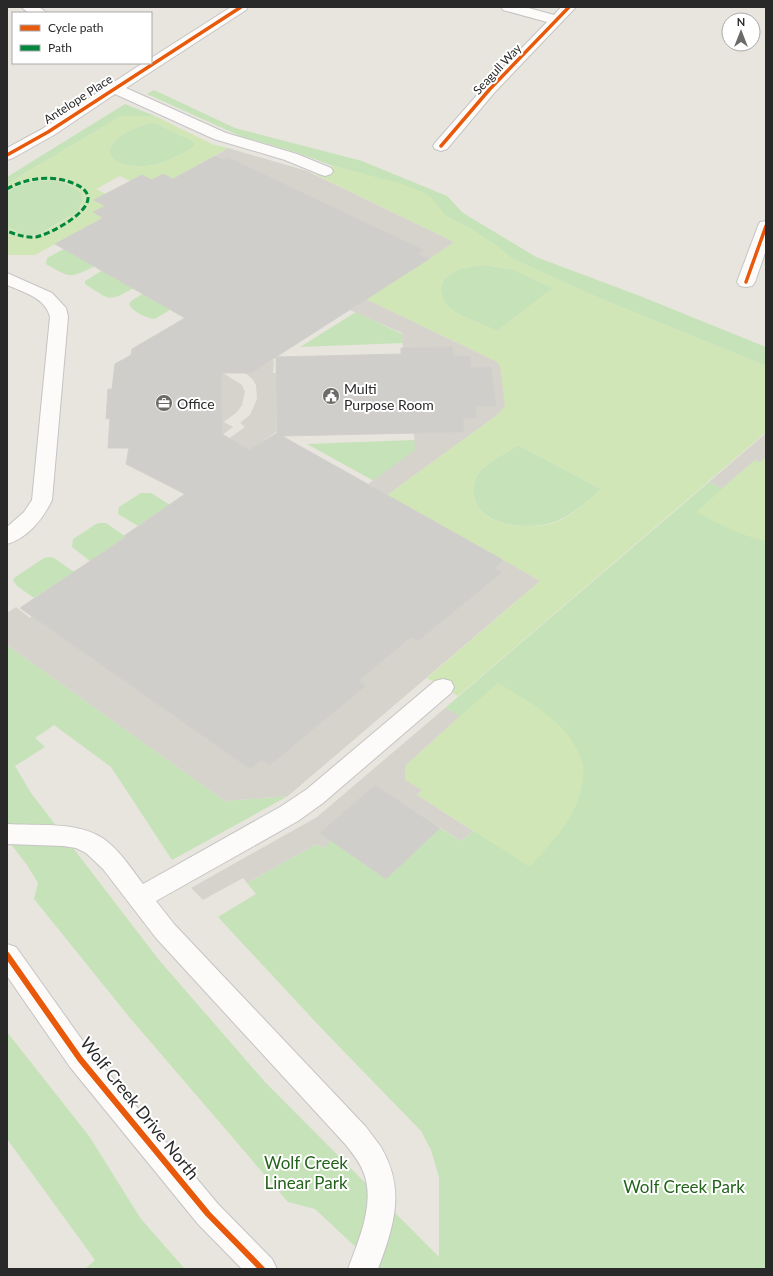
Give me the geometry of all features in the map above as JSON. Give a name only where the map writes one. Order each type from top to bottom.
[{"type":"street","points":[[28,7],[38,12]]},
{"type":"street","name":"Antelope Place","points":[[156,55],[241,7]]},
{"type":"street","points":[[508,7],[557,20]]},
{"type":"street","name":"Seagull Way","points":[[441,146],[489,90],[569,7]]},
{"type":"street","name":"Antelope Place","points":[[7,155],[48,132],[113,88],[144,64]]},
{"type":"street","points":[[113,88],[220,136],[291,157],[325,171]]},
{"type":"street","points":[[746,282],[766,226]]},
{"type":"street","points":[[7,278],[46,297],[57,308],[59,317],[42,500],[32,518],[7,537]]},
{"type":"street","points":[[138,898],[289,814],[315,796],[443,687]]},
{"type":"street","points":[[7,834],[63,836],[81,839],[95,846],[112,862],[138,898],[186,954],[356,1136],[373,1160],[380,1181],[383,1202],[378,1228],[363,1269]]},
{"type":"street","name":"Wolf Creek Drive North","points":[[7,955],[80,1059],[208,1214],[262,1269]]},
{"type":"green space","points":[[154,90],[235,128],[362,161],[447,196],[463,213],[536,257],[640,296],[766,347],[766,366],[592,295],[511,258],[498,247],[471,229],[364,174],[333,166],[298,153],[240,136],[147,94]]},
{"type":"green space","points":[[125,104],[155,116],[121,116],[7,184],[7,177]]},
{"type":"green space","points":[[121,116],[155,116],[212,144],[228,148],[173,179],[152,180],[142,175],[130,181],[120,176],[96,189],[106,194],[105,206],[93,212],[103,218],[35,255],[7,255],[7,226],[23,235],[37,235],[56,225],[77,211],[82,203],[82,194],[74,187],[55,181],[46,180],[26,183],[7,191],[7,184]],"holes":[[[155,123],[191,140],[194,143],[194,146],[169,160],[152,165],[128,165],[119,163],[114,159],[111,155],[111,146],[120,136],[144,125]]]},
{"type":"green space","points":[[150,123],[155,123],[191,140],[194,143],[194,146],[169,160],[152,165],[128,165],[119,163],[114,159],[111,155],[111,146],[120,136]]},
{"type":"green space","points":[[333,166],[399,183],[423,192],[431,197],[446,216],[471,229],[498,247],[511,258],[592,295],[766,366],[766,432],[458,696],[427,678],[540,581],[387,495],[497,415],[500,366],[497,362],[366,299],[454,242],[316,175]],"holes":[[[482,265],[512,269],[553,288],[497,331],[467,318],[451,309],[444,301],[441,293],[442,284],[445,278],[450,274],[469,267]],[[518,445],[601,489],[571,514],[557,522],[550,524],[527,526],[515,525],[502,523],[491,519],[482,512],[476,503],[474,491],[476,478],[478,474],[496,458]]]},
{"type":"green space","points":[[54,180],[70,185],[82,194],[83,201],[77,212],[39,234],[28,236],[21,234],[7,226],[7,191],[30,182]]},
{"type":"green space","points":[[64,249],[95,266],[80,273],[70,275],[60,272],[46,264],[47,258]]},
{"type":"green space","points":[[482,265],[512,269],[553,288],[497,331],[467,318],[451,309],[444,301],[441,293],[442,284],[445,278],[450,274],[469,267]]},
{"type":"green space","points":[[103,270],[134,288],[113,298],[109,298],[85,284],[85,281]]},
{"type":"green space","points":[[144,293],[171,309],[155,319],[136,312],[129,304],[131,301]]},
{"type":"green space","points":[[356,312],[402,334],[403,343],[300,347]]},
{"type":"green space","points":[[415,440],[416,450],[374,481],[307,444]]},
{"type":"green space","points":[[518,445],[601,489],[571,513],[558,521],[551,523],[528,526],[515,525],[503,523],[491,518],[482,512],[476,503],[474,484],[476,478],[486,466],[496,458]]},
{"type":"green space","points":[[766,457],[766,1269],[379,1269],[315,1209],[288,1202],[130,1018],[34,899],[38,883],[27,865],[7,839],[7,645],[225,801],[288,796],[172,860],[111,767],[54,725],[35,738],[45,747],[15,766],[31,793],[159,960],[265,1082],[439,1257],[439,1177],[431,1150],[421,1131],[323,1030],[218,917],[256,894],[247,883],[317,844],[323,848],[332,841],[386,879],[440,828],[461,841],[473,831],[422,790],[405,780],[459,716],[445,708],[709,482],[722,488],[755,460],[760,462]]},
{"type":"green space","points":[[766,457],[766,541],[739,533],[696,512],[755,460],[760,462]]},
{"type":"green space","points":[[141,493],[151,493],[170,505],[138,526],[118,514],[119,507]]},
{"type":"green space","points":[[100,523],[106,523],[126,537],[90,561],[72,547],[73,539]]},
{"type":"green space","points":[[44,558],[54,558],[74,572],[34,598],[17,586],[13,580]]},
{"type":"green space","points":[[498,683],[534,705],[565,731],[573,742],[583,764],[583,782],[580,794],[570,818],[560,833],[530,867],[417,795],[422,790],[405,780],[406,765]]},
{"type":"green space","points":[[7,1032],[89,1136],[141,1219],[185,1269],[85,1269],[95,1260],[7,1139]]},
{"type":"shaded area","points":[[228,148],[307,171],[454,242],[429,259],[418,254],[424,250],[227,158],[223,160],[215,156]]},
{"type":"shaded area","points":[[366,299],[497,362],[500,366],[505,406],[497,415],[387,495],[368,484],[415,450],[414,433],[464,432],[463,418],[477,418],[475,406],[495,406],[491,367],[471,367],[453,356],[452,347],[403,348],[402,333],[350,310]]},
{"type":"shaded area","points":[[264,355],[274,361],[273,373],[276,373],[276,432],[230,464],[228,439],[245,427],[240,423],[250,415],[257,399],[256,385],[253,380],[248,375],[237,370]]},
{"type":"shaded area","points":[[208,371],[223,373],[242,385],[245,392],[242,405],[237,412],[224,422],[233,427],[222,435],[206,426]]},
{"type":"shaded area","points":[[766,433],[766,457],[760,462],[755,460],[722,488],[709,482]]},
{"type":"shaded area","points":[[181,512],[401,646],[411,637],[418,641],[501,572],[494,568],[503,560],[540,581],[288,796],[225,801],[7,645],[7,613],[16,607],[30,618],[32,616],[250,769],[261,760],[270,765],[366,686],[357,681]]},
{"type":"shaded area","points":[[445,708],[460,716],[406,765],[405,780],[422,790],[417,795],[473,831],[461,841],[375,785],[320,833],[332,841],[323,848],[317,844],[247,883],[243,878],[203,900],[191,888],[317,817]]},
{"type":"building","points":[[215,156],[223,160],[227,157],[424,250],[418,254],[429,259],[276,357],[401,354],[401,348],[452,347],[453,356],[470,356],[471,367],[491,367],[496,406],[475,406],[477,418],[463,418],[464,432],[282,436],[503,560],[494,568],[502,572],[418,641],[411,637],[358,681],[366,686],[270,765],[261,760],[250,769],[20,608],[126,537],[124,536],[185,494],[126,464],[129,448],[108,448],[110,418],[106,419],[108,389],[112,389],[115,364],[131,355],[132,349],[185,318],[55,244],[103,218],[93,212],[105,206],[94,200],[142,175],[152,180],[163,174],[173,179]],"holes":[[[276,357],[277,433],[249,450],[222,434],[221,373],[251,373]]]},
{"type":"building","points":[[375,785],[440,828],[386,879],[320,833]]},
{"type":"marked path","points":[[7,189],[15,184],[29,180],[51,178],[71,182],[79,186],[86,191],[88,197],[87,205],[79,214],[45,234],[36,237],[27,237],[7,231]]},
{"type":"cycle path","points":[[152,64],[241,7]]},
{"type":"cycle path","points":[[441,146],[489,90],[569,7]]},
{"type":"cycle path","points":[[7,155],[48,132],[151,64]]},
{"type":"cycle path","points":[[746,282],[766,226]]},
{"type":"cycle path","points":[[7,955],[80,1059],[208,1214],[262,1269]]},
{"type":"place","name":"Multi Purpose Room","points":[[331,396]]},
{"type":"place","name":"Office","points":[[164,403]]},
{"type":"park label","name":"Wolf Creek Linear Park","points":[[306,1172]]},
{"type":"park label","name":"Wolf Creek Park","points":[[684,1186]]}]
